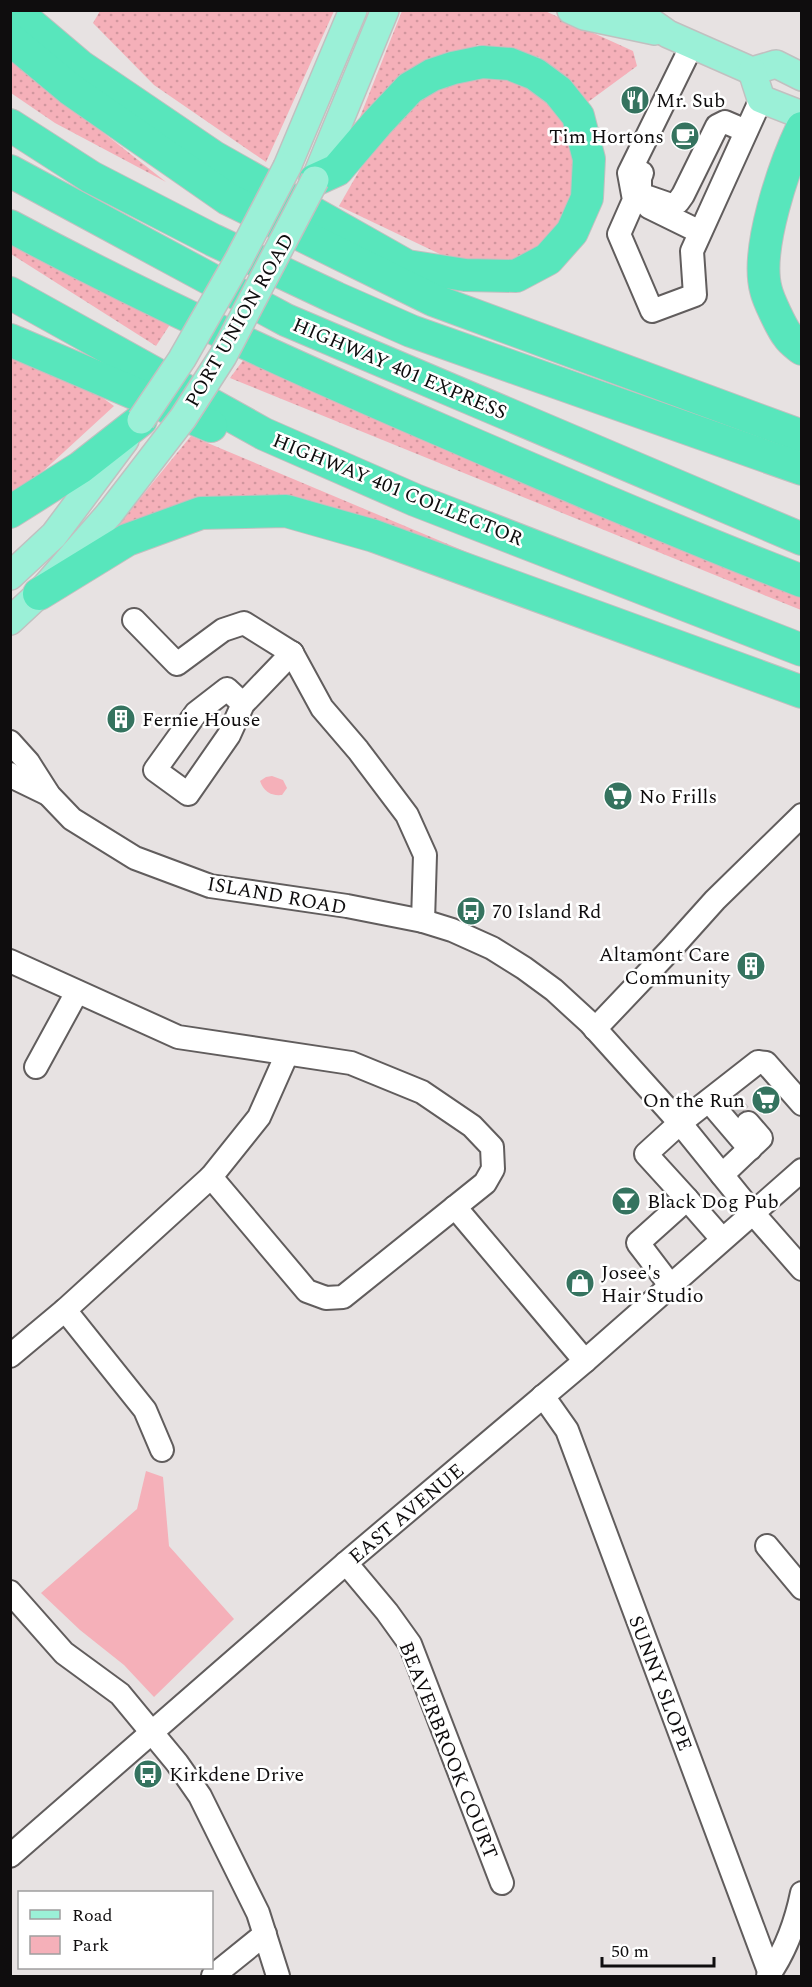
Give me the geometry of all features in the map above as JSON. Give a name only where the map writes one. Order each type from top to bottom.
[{"type":"highway","points":[[14,10],[80,66],[214,157],[407,266],[465,275],[516,276],[548,260],[572,232],[587,198],[589,159],[578,116],[558,91],[535,74],[510,64],[482,62],[432,75],[410,88],[337,170],[315,180]]},
{"type":"highway","points":[[41,10],[112,73],[214,157]]},
{"type":"highway","points":[[10,39],[70,89],[228,199],[433,300],[801,436]]},
{"type":"highway","points":[[10,125],[91,177],[213,240],[411,331],[801,469]]},
{"type":"highway","points":[[801,129],[780,188],[763,255],[766,290],[788,336],[801,349]]},
{"type":"highway","name":"HIGHWAY 401 EXPRESS","points":[[10,171],[286,320],[801,539]]},
{"type":"highway","name":"HIGHWAY 401 EXPRESS","points":[[10,226],[154,299],[320,378],[663,527],[801,581]]},
{"type":"highway","name":"HIGHWAY 401 COLLECTOR","points":[[10,293],[264,434],[415,500],[801,650]]},
{"type":"highway","points":[[10,340],[214,427],[264,434]]},
{"type":"highway","points":[[10,512],[81,467],[141,420]]},
{"type":"highway","points":[[39,594],[127,540],[201,513],[286,511],[374,536],[801,692]]},
{"type":"main road","name":"PORT UNION ROAD","points":[[10,576],[54,535],[141,420],[182,359],[239,259],[287,167],[353,10]]},
{"type":"main road","name":"PORT UNION ROAD","points":[[10,621],[39,594],[110,513],[183,418],[223,356],[315,180],[385,10]]},
{"type":"main road","points":[[572,10],[584,16],[680,40],[752,71],[776,64],[801,77]]},
{"type":"main road","points":[[634,10],[680,40]]},
{"type":"main road","points":[[752,71],[761,99],[801,115]]},
{"type":"street","points":[[680,40],[662,107],[629,172],[634,200],[619,234],[652,311],[695,295],[692,251],[761,99]]},
{"type":"street","points":[[662,107],[666,115],[666,125],[639,178],[639,185],[640,191],[645,196],[666,204],[671,205],[678,202],[683,195],[717,126],[725,122],[746,131]]},
{"type":"street","points":[[634,200],[700,232]]},
{"type":"street","points":[[134,620],[177,664],[223,630],[244,623],[292,653],[322,708],[358,750],[406,815],[426,855],[423,921]]},
{"type":"street","points":[[243,704],[292,653]]},
{"type":"street","name":"ISLAND ROAD","points":[[10,742],[28,762],[49,795],[72,819],[135,858],[210,886],[339,905],[423,921],[452,930],[492,948],[554,990],[595,1029],[680,1123],[801,1269]]},
{"type":"street","name":"ISLAND ROAD","points":[[10,774],[49,795]]},
{"type":"street","points":[[595,1029],[671,950],[715,900],[801,815]]},
{"type":"street","points":[[10,961],[178,1037],[351,1063],[422,1092],[472,1126],[492,1147],[493,1169],[485,1183],[343,1297],[326,1298],[307,1291],[211,1177]]},
{"type":"street","points":[[36,1067],[77,992]]},
{"type":"street","points":[[10,1356],[65,1310],[211,1177],[260,1117],[287,1054]]},
{"type":"street","points":[[722,1239],[646,1154],[680,1123],[723,1094],[761,1061],[801,1104]]},
{"type":"street","points":[[722,1175],[753,1131],[723,1094]]},
{"type":"street","name":"EAST AVENUE","points":[[10,1856],[346,1563],[585,1361],[801,1170]]},
{"type":"street","points":[[670,1285],[638,1243],[687,1199]]},
{"type":"street","points":[[455,1207],[585,1361]]},
{"type":"street","points":[[65,1310],[145,1410],[162,1450]]},
{"type":"street","name":"SUNNY SLOPE","points":[[543,1396],[567,1430],[769,1975]]},
{"type":"street","points":[[766,1546],[801,1588]]},
{"type":"street","name":"BEAVERBROOK COURT","points":[[346,1563],[410,1644],[502,1883]]},
{"type":"street","points":[[10,1592],[64,1653],[120,1694],[153,1733],[200,1796],[258,1913],[278,1977]]},
{"type":"street","points":[[769,1975],[783,1950],[797,1915],[801,1893]]},
{"type":"street","points":[[213,1977],[265,1934]]},
{"type":"green space","points":[[100,11],[334,11],[266,162],[154,85],[93,23]]},
{"type":"green space","points":[[402,11],[545,11],[633,51],[637,66],[588,102],[539,57],[478,45],[447,57],[368,123],[360,117]]},
{"type":"green space","points":[[10,59],[166,182],[55,123],[11,93]]},
{"type":"green space","points":[[456,73],[531,82],[561,109],[577,144],[579,186],[569,219],[543,245],[513,260],[478,262],[444,256],[339,206],[375,143],[397,114]]},
{"type":"green space","points":[[10,242],[171,323],[156,346],[11,254]]},
{"type":"green space","points":[[11,353],[82,383],[114,406],[41,473],[42,479],[11,499]]},
{"type":"green space","points":[[244,359],[801,595],[801,610],[230,378]]},
{"type":"green space","points":[[191,436],[588,603],[288,502],[114,530]]},
{"type":"green space","points":[[272,776],[283,780],[287,788],[282,795],[268,792],[262,785],[260,781]]},
{"type":"green space","points":[[146,1471],[163,1477],[169,1546],[234,1619],[154,1697],[124,1665],[80,1630],[41,1593],[137,1509]]},
{"type":"tunnel","points":[[726,1097],[748,1123]]},
{"type":"place","name":"Mr. Sub","points":[[635,100]]},
{"type":"place","name":"Tim Hortons","points":[[685,136]]},
{"type":"place","name":"Fernie House","points":[[121,719]]},
{"type":"place","name":"No Frills","points":[[618,796]]},
{"type":"place","name":"70 Island Rd","points":[[471,911]]},
{"type":"place","name":"Altamont Care Community","points":[[751,966]]},
{"type":"place","name":"On the Run","points":[[766,1100]]},
{"type":"place","name":"Black Dog Pub","points":[[626,1201]]},
{"type":"place","name":"Josee's Hair Studio","points":[[580,1283]]},
{"type":"place","name":"Kirkdene Drive","points":[[148,1774]]}]
